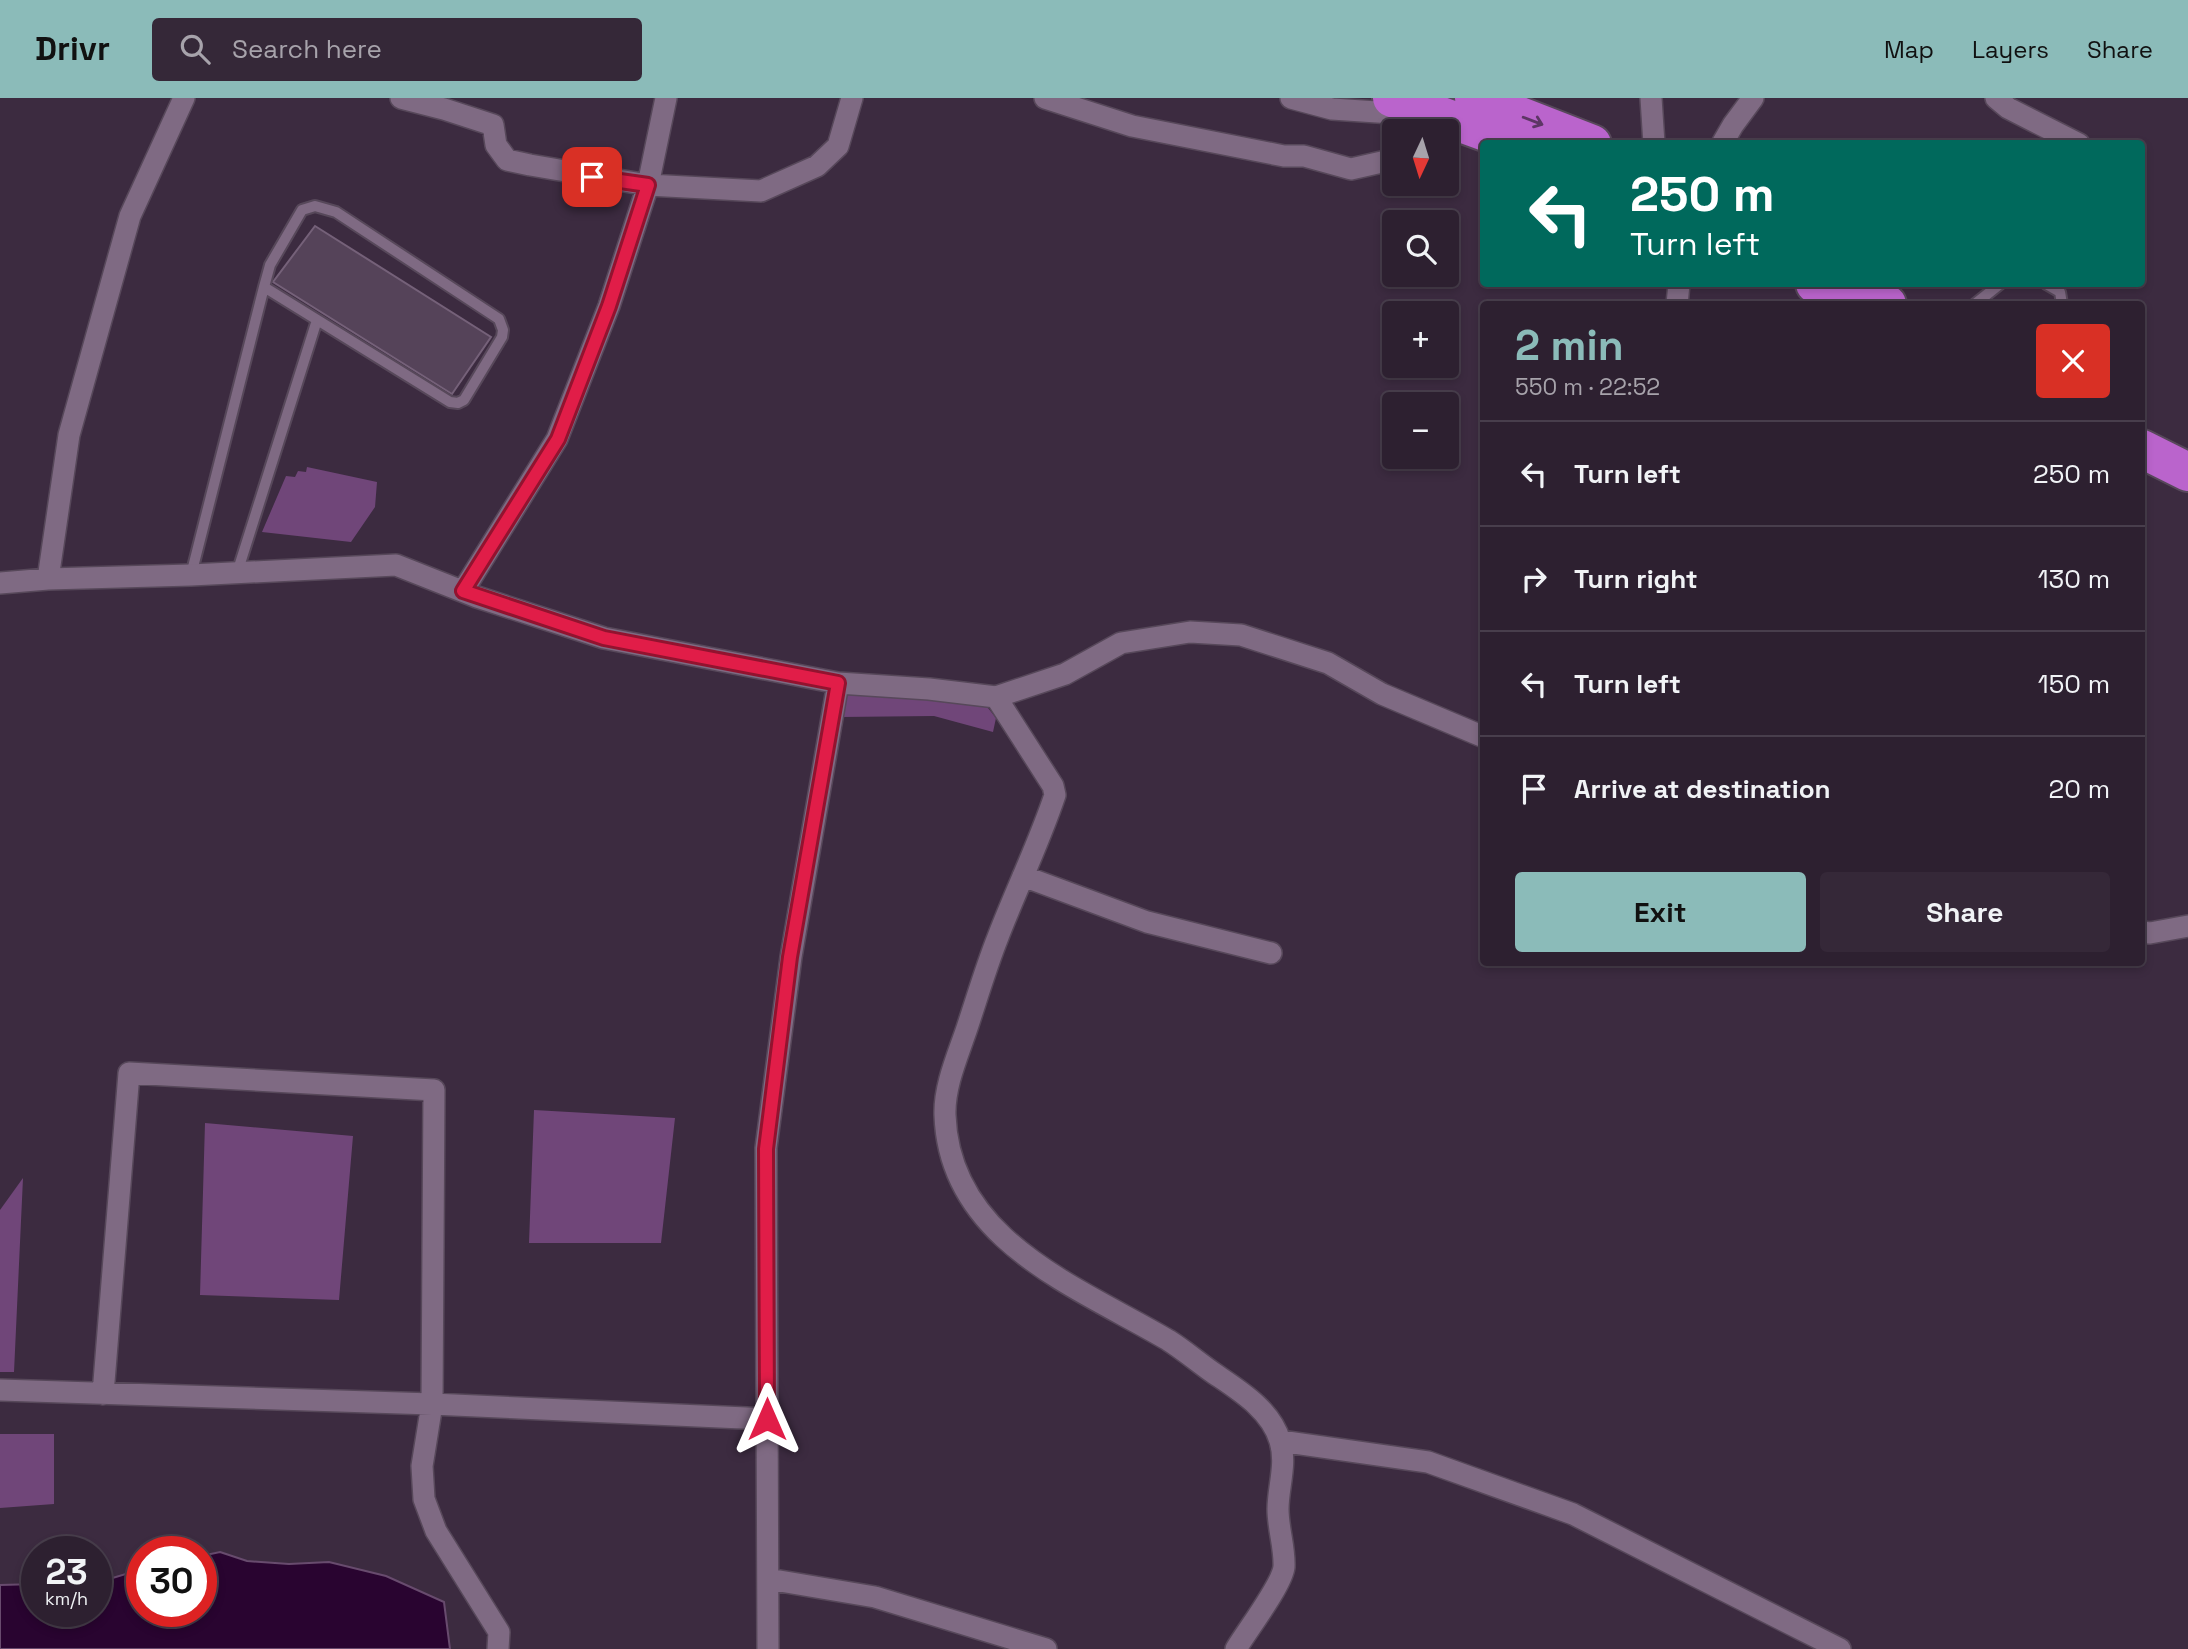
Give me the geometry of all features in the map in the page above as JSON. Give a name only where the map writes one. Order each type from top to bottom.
[{"type":"highway","points":[[1392,98],[1459,107],[1578,140]]},
{"type":"highway","points":[[1459,107],[1512,140]]},
{"type":"highway","points":[[1820,287],[1843,301]]},
{"type":"highway","points":[[1860,287],[1882,301]]},
{"type":"highway","points":[[2145,451],[2188,472]]},
{"type":"highway","points":[[2145,478],[2188,499]]},
{"type":"street","points":[[48,579],[69,435],[130,216],[184,98]]},
{"type":"street","points":[[401,98],[444,108],[493,125],[496,145],[508,160],[648,185],[761,191],[817,166],[838,146],[852,98]]},
{"type":"street","points":[[463,591],[558,439],[609,306],[648,185],[666,98]]},
{"type":"street","points":[[1045,98],[1132,126],[1284,156],[1304,156],[1351,169],[1382,162]]},
{"type":"street","points":[[1291,98],[1332,109],[1459,107]]},
{"type":"street","points":[[1651,98],[1654,140]]},
{"type":"street","points":[[1724,140],[1753,98]]},
{"type":"street","points":[[1996,98],[2008,108],[2071,140]]},
{"type":"street","points":[[0,583],[396,565],[463,591],[604,638],[838,683],[996,697],[1065,674],[1121,643],[1190,632],[1241,635],[1328,663],[1382,694],[1480,735]]},
{"type":"street","points":[[768,1649],[766,1149],[790,957],[838,683]]},
{"type":"street","points":[[996,697],[1053,786],[1055,795],[997,940],[948,1088],[945,1114],[950,1149],[971,1201],[1026,1258],[1080,1292],[1170,1341],[1229,1383],[1265,1413],[1280,1441],[1282,1475],[1278,1511],[1284,1571],[1236,1649]]},
{"type":"street","points":[[1023,876],[1147,922],[1271,953]]},
{"type":"street","points":[[2145,932],[2188,926]]},
{"type":"street","points":[[103,1394],[129,1073],[434,1090],[432,1404],[422,1466],[425,1499],[436,1531],[499,1632],[498,1649]]},
{"type":"street","points":[[0,1390],[432,1404],[767,1419]]},
{"type":"street","points":[[1280,1441],[1428,1462],[1573,1514],[1840,1649]]},
{"type":"street","points":[[768,1579],[875,1597],[1046,1649]]},
{"type":"lane","points":[[191,575],[264,288],[270,265],[302,210],[315,206],[336,212],[499,319],[503,330],[502,337],[464,400],[458,403],[450,402],[264,288]]},
{"type":"lane","points":[[1979,301],[1996,287]]},
{"type":"lane","points":[[2051,287],[2060,292],[2062,301]]},
{"type":"lane","points":[[237,573],[317,320]]},
{"type":"shaded area","points":[[307,467],[377,482],[375,507],[351,542],[262,532],[286,476],[295,477],[298,471],[306,472]]},
{"type":"shaded area","points":[[840,685],[980,698],[996,718],[993,732],[934,716],[841,717]]},
{"type":"shaded area","points":[[534,1110],[675,1118],[661,1243],[529,1243]]},
{"type":"shaded area","points":[[205,1123],[353,1136],[339,1300],[200,1295]]},
{"type":"shaded area","points":[[23,1178],[14,1372],[0,1372],[0,1210]]},
{"type":"shaded area","points":[[0,1434],[54,1434],[54,1504],[0,1508]]},
{"type":"shaded area","points":[[217,1553],[247,1561],[289,1564],[329,1562],[386,1576],[444,1602],[450,1649],[0,1649],[0,1585],[21,1584],[21,1627],[112,1627],[112,1578],[126,1574],[126,1627],[217,1627]]},
{"type":"building","points":[[315,226],[491,337],[452,394],[273,282]]},
{"type":"route","points":[[592,177],[648,185],[609,306],[558,439],[463,591],[604,638],[838,683],[790,957],[766,1149],[767,1419]]}]
